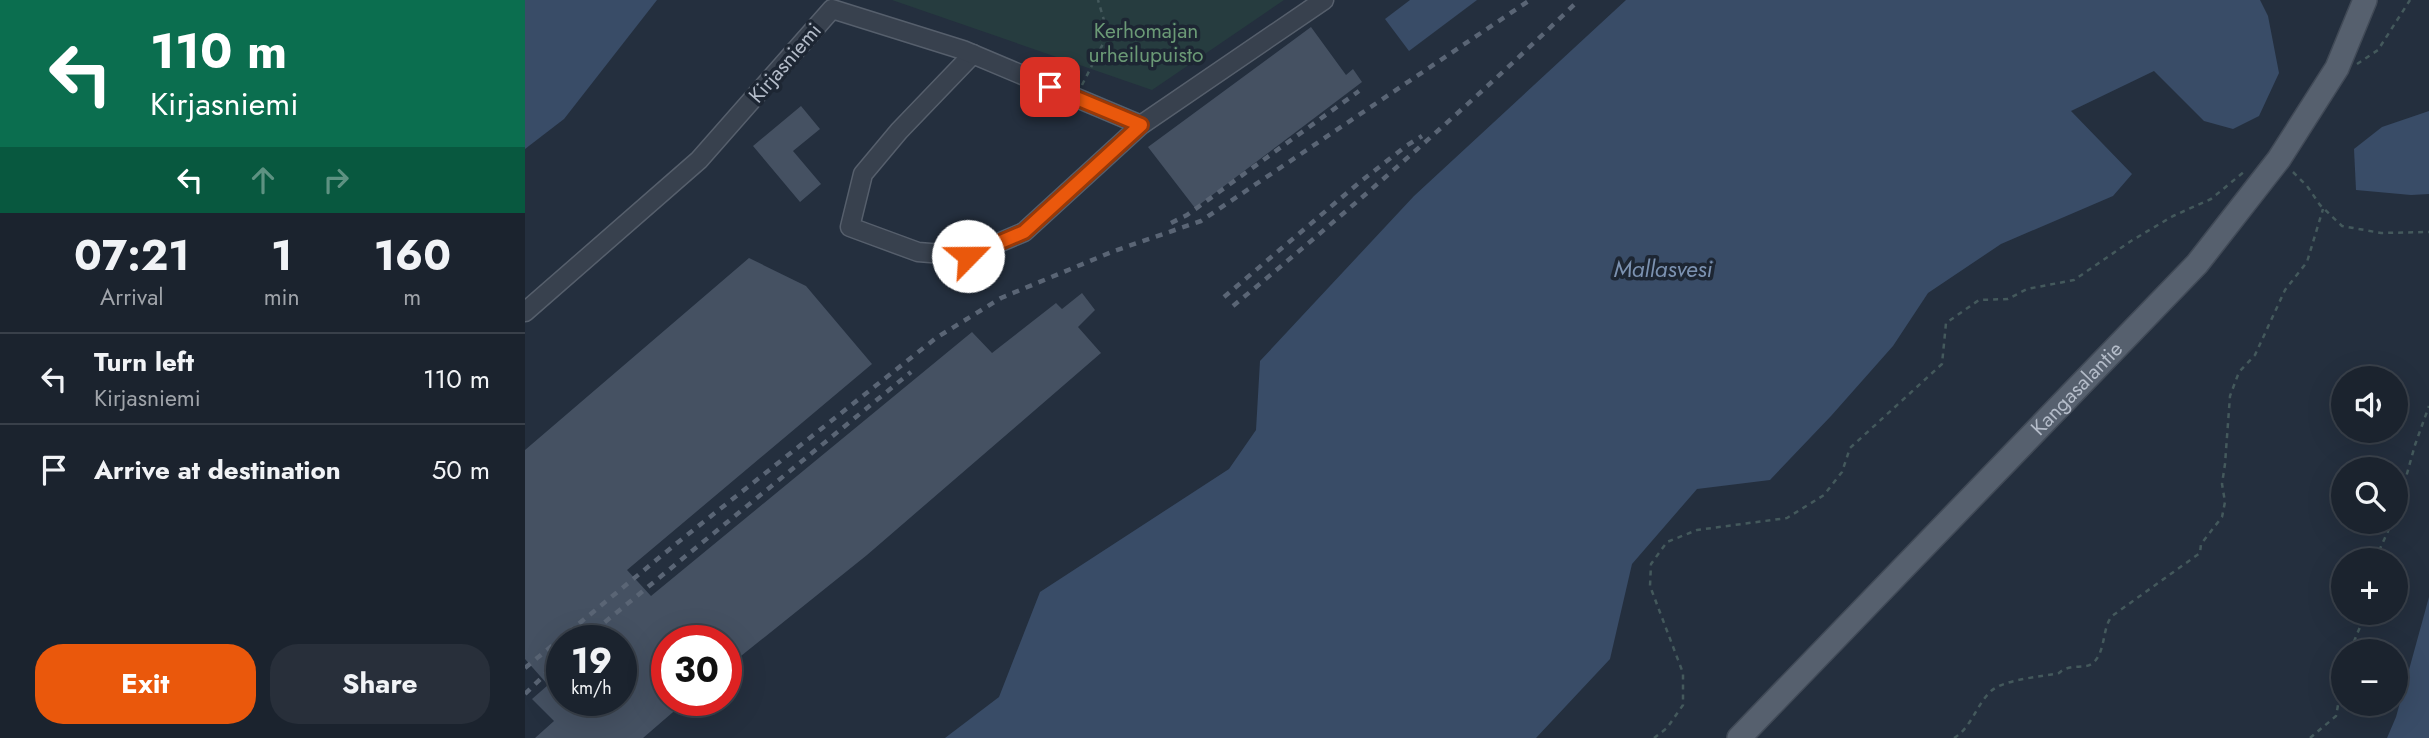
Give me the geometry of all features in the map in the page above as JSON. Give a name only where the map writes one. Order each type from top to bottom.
[{"type":"main road","name":"Kangasalantie","points":[[1739,738],[2197,264],[2279,159],[2337,68],[2365,0]]},
{"type":"street","points":[[973,54],[899,131],[863,174],[850,227],[918,253],[968,256],[1024,232],[1141,125],[1324,0]]},
{"type":"street","name":"Kirjasniemi","points":[[525,312],[699,160],[832,9],[973,54],[1141,125]]},
{"type":"path","points":[[1076,97],[1108,34],[1098,0]]},
{"type":"path","points":[[2355,66],[2378,50],[2410,0]]},
{"type":"path","points":[[1654,738],[1667,728],[1683,705],[1683,674],[1650,586],[1651,564],[1667,542],[1697,530],[1787,518],[1824,495],[1842,472],[1850,448],[1942,363],[1946,323],[1979,300],[2008,299],[2027,289],[2074,280],[2173,216],[2211,199],[2253,164],[2279,159],[2307,186],[2323,209],[2342,226],[2381,233],[2429,232]]},
{"type":"path","points":[[1954,738],[1964,732],[1990,692],[2001,685],[2059,673],[2066,667],[2087,667],[2095,661],[2112,616],[2200,553],[2201,544],[2222,517],[2225,502],[2222,484],[2230,396],[2239,373],[2255,355],[2285,290],[2307,262],[2323,209]]},
{"type":"path","points":[[2408,468],[2429,406]]},
{"type":"path","points":[[2310,738],[2336,716]]},
{"type":"green space","name":"Kerhomajan urheilupuisto","points":[[892,0],[1284,0],[1152,90]]},
{"type":"water","points":[[525,0],[657,0],[564,119],[525,149]]},
{"type":"water","points":[[1410,0],[1477,0],[1409,51],[1385,19]]},
{"type":"water","name":"Mallasvesi","points":[[1626,0],[2260,0],[2268,16],[2279,73],[2259,116],[2233,129],[2204,121],[2154,71],[2071,111],[2132,174],[2113,196],[2001,244],[1928,293],[1893,346],[1770,480],[1697,489],[1632,564],[1610,659],[1536,738],[945,738],[999,697],[1040,592],[1229,469],[1256,430],[1260,361],[1414,196]]},
{"type":"water","points":[[2429,111],[2429,194],[2356,190],[2354,149],[2382,127]]},
{"type":"water","points":[[2429,597],[2429,738],[2387,738],[2396,716],[2408,716],[2408,673]]},
{"type":"building","points":[[1311,27],[1346,75],[1353,69],[1362,82],[1195,208],[1148,147]]},
{"type":"building","points":[[801,106],[820,129],[793,151],[821,184],[800,202],[753,146]]},
{"type":"building","points":[[749,258],[806,286],[872,364],[627,570],[651,596],[972,332],[992,353],[1056,303],[1062,309],[1082,293],[1095,310],[1078,327],[1101,353],[867,555],[742,655],[742,625],[651,625],[651,716],[668,716],[643,738],[535,738],[554,721],[549,716],[637,716],[637,625],[546,625],[546,683],[525,659],[525,450]]},
{"type":"building","points":[[546,687],[546,713],[532,699]]},
{"type":"railway","points":[[525,668],[677,543],[936,338],[1001,298],[1114,251],[1201,221],[1530,0]]},
{"type":"railway","points":[[1233,306],[1409,156],[1579,0]]},
{"type":"railway","points":[[1171,223],[1187,215],[1359,91]]},
{"type":"railway","points":[[1224,297],[1360,182],[1422,136]]},
{"type":"railway","points":[[601,625],[911,372]]},
{"type":"railway","points":[[525,694],[546,674]]},
{"type":"route","points":[[968,256],[1024,232],[1141,125],[1050,87]]}]
